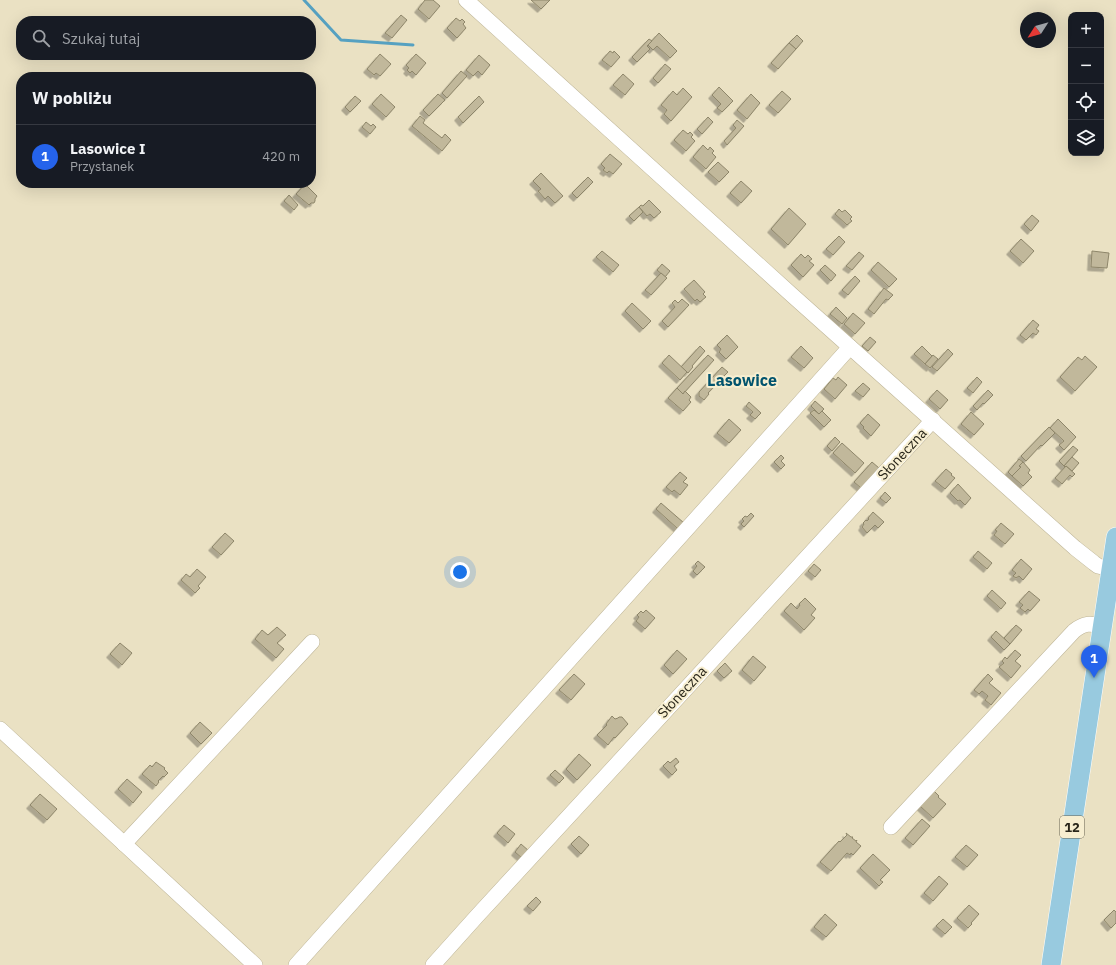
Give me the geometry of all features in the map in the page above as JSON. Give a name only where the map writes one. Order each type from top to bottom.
[{"type":"main road","name":"12","points":[[1051,965],[1102,626],[1112,590],[1111,569],[1116,537]]},
{"type":"street","points":[[466,0],[1075,548],[1098,566],[1111,569]]},
{"type":"street","points":[[296,965],[850,347]]},
{"type":"street","name":"Słoneczna","points":[[433,965],[487,904],[933,420]]},
{"type":"street","points":[[891,827],[1074,631],[1087,624],[1102,626]]},
{"type":"street","points":[[124,844],[312,642]]},
{"type":"street","points":[[0,730],[255,965]]},
{"type":"building","points":[[425,0],[433,0],[440,6],[429,19],[418,9]]},
{"type":"building","points":[[531,0],[550,0],[541,9]]},
{"type":"building","points":[[401,15],[407,20],[392,38],[385,33]]},
{"type":"building","points":[[456,18],[460,21],[462,19],[465,22],[463,24],[466,28],[457,38],[447,28]]},
{"type":"building","points":[[659,33],[677,51],[670,58],[657,46],[653,50],[648,45]]},
{"type":"building","points":[[797,35],[803,41],[796,49],[789,43]]},
{"type":"building","points":[[649,39],[652,41],[647,46],[650,49],[637,62],[632,57]]},
{"type":"building","points":[[789,43],[796,49],[778,69],[771,63]]},
{"type":"building","points":[[610,51],[613,53],[614,51],[620,57],[611,67],[602,60]]},
{"type":"building","points":[[380,54],[391,64],[380,76],[376,73],[374,75],[367,69]]},
{"type":"building","points":[[416,54],[426,63],[416,75],[412,71],[410,73],[407,70],[409,68],[406,65]]},
{"type":"building","points":[[479,55],[490,65],[482,75],[478,71],[473,76],[466,70]]},
{"type":"building","points":[[665,64],[671,69],[658,83],[653,78]]},
{"type":"building","points":[[461,71],[467,76],[447,98],[442,93]]},
{"type":"building","points":[[623,74],[634,84],[625,95],[613,85]]},
{"type":"building","points":[[719,87],[733,101],[722,112],[717,108],[721,104],[712,95]]},
{"type":"building","points":[[683,88],[692,97],[671,121],[664,114],[667,110],[661,105],[673,91],[677,95]]},
{"type":"building","points":[[782,91],[791,99],[778,113],[769,105]]},
{"type":"building","points":[[381,94],[395,107],[386,117],[372,104]]},
{"type":"building","points":[[438,94],[445,100],[429,116],[423,110]]},
{"type":"building","points":[[751,94],[760,103],[747,119],[737,110]]},
{"type":"building","points":[[355,96],[361,101],[350,112],[345,107]]},
{"type":"building","points":[[479,96],[484,102],[463,123],[458,117]]},
{"type":"building","points":[[420,116],[425,120],[423,123],[442,138],[445,134],[451,140],[442,151],[412,126]]},
{"type":"building","points":[[708,117],[713,122],[702,134],[697,129]]},
{"type":"building","points":[[737,120],[744,126],[727,145],[724,141],[736,128],[733,125]]},
{"type":"building","points":[[366,122],[371,126],[373,124],[376,127],[370,134],[362,127]]},
{"type":"building","points":[[683,130],[688,134],[690,132],[693,135],[691,137],[695,141],[686,151],[674,140]]},
{"type":"building","points":[[703,145],[708,150],[710,147],[714,151],[712,153],[716,157],[706,169],[693,157]]},
{"type":"building","points":[[610,154],[622,164],[613,174],[609,171],[607,173],[603,170],[605,168],[601,164]]},
{"type":"building","points":[[718,162],[729,172],[719,182],[708,172]]},
{"type":"building","points":[[541,173],[563,196],[555,203],[548,196],[545,199],[538,191],[541,189],[533,181]]},
{"type":"building","points":[[588,177],[593,182],[577,198],[572,193]]},
{"type":"building","points":[[741,181],[752,191],[741,203],[730,193]]},
{"type":"building","points":[[301,188],[309,188],[317,196],[314,203],[309,205],[296,194]]},
{"type":"building","points":[[289,195],[298,205],[294,210],[284,201]]},
{"type":"building","points":[[649,200],[661,212],[654,218],[650,214],[647,216],[639,207],[641,205],[643,206]]},
{"type":"building","points":[[639,207],[643,212],[634,221],[629,216]]},
{"type":"building","points":[[789,208],[806,224],[788,245],[771,229]]},
{"type":"building","points":[[839,209],[842,212],[845,210],[852,217],[850,219],[852,221],[847,225],[835,214]]},
{"type":"building","points":[[1032,215],[1039,221],[1031,231],[1024,224]]},
{"type":"building","points":[[839,236],[845,242],[833,255],[826,249]]},
{"type":"building","points":[[1021,239],[1034,251],[1023,263],[1010,251]]},
{"type":"building","points":[[602,251],[619,265],[613,272],[596,257]]},
{"type":"building","points":[[1092,251],[1109,253],[1107,268],[1091,267]]},
{"type":"building","points":[[859,252],[864,256],[852,270],[846,266]]},
{"type":"building","points":[[801,254],[805,258],[808,255],[812,259],[809,261],[814,265],[803,277],[791,265]]},
{"type":"building","points":[[878,262],[897,279],[889,287],[871,270]]},
{"type":"building","points":[[662,264],[670,271],[665,277],[657,270]]},
{"type":"building","points":[[825,265],[836,275],[831,281],[820,270]]},
{"type":"building","points":[[661,273],[667,278],[651,295],[645,290]]},
{"type":"building","points":[[855,276],[860,281],[848,295],[842,290]]},
{"type":"building","points":[[694,280],[705,292],[703,294],[706,297],[700,302],[697,299],[695,301],[684,289]]},
{"type":"building","points":[[884,288],[893,295],[888,300],[886,299],[874,314],[868,309]]},
{"type":"building","points":[[682,299],[689,305],[668,327],[662,321],[675,307],[672,303],[675,300],[678,303]]},
{"type":"building","points":[[632,303],[651,321],[643,329],[625,311]]},
{"type":"building","points":[[836,307],[847,318],[842,324],[830,314]]},
{"type":"building","points":[[853,313],[865,323],[855,334],[844,324]]},
{"type":"building","points":[[1033,320],[1039,325],[1036,329],[1039,331],[1036,335],[1033,333],[1026,340],[1020,335]]},
{"type":"building","points":[[727,335],[738,347],[726,359],[719,352],[721,349],[717,345]]},
{"type":"building","points":[[870,337],[876,342],[868,351],[862,346]]},
{"type":"building","points":[[700,346],[705,351],[688,373],[681,367]]},
{"type":"building","points":[[801,346],[813,358],[804,368],[791,357]]},
{"type":"building","points":[[922,346],[932,356],[925,364],[914,354]]},
{"type":"building","points":[[948,349],[953,354],[937,371],[932,367]]},
{"type":"building","points":[[669,355],[687,372],[680,380],[662,363]]},
{"type":"building","points":[[708,355],[714,360],[683,394],[677,388]]},
{"type":"building","points":[[933,355],[938,359],[930,368],[925,364]]},
{"type":"building","points":[[1085,356],[1097,367],[1075,391],[1060,377],[1078,357],[1082,360]]},
{"type":"building","points":[[722,367],[728,372],[708,393],[709,394],[704,400],[699,396],[699,392]]},
{"type":"building","points":[[838,377],[847,385],[835,399],[824,389],[833,378],[836,380]]},
{"type":"building","points":[[977,377],[982,382],[973,393],[967,388]]},
{"type":"building","points":[[863,383],[870,389],[863,397],[855,391]]},
{"type":"building","points":[[677,388],[683,394],[685,391],[691,397],[689,400],[691,402],[683,411],[668,398]]},
{"type":"building","points":[[937,390],[948,400],[940,409],[929,399]]},
{"type":"building","points":[[988,390],[993,395],[977,410],[973,406]]},
{"type":"building","points":[[815,401],[824,409],[819,414],[811,406]]},
{"type":"building","points":[[749,402],[761,413],[755,419],[750,415],[753,412],[746,406]]},
{"type":"building","points":[[814,410],[819,414],[822,411],[831,420],[824,427],[810,413]]},
{"type":"building","points":[[971,412],[984,424],[974,435],[961,424]]},
{"type":"building","points":[[868,414],[880,425],[871,436],[860,423]]},
{"type":"building","points":[[729,419],[741,430],[729,443],[717,433]]},
{"type":"building","points":[[1058,419],[1076,437],[1064,450],[1059,445],[1064,441],[1050,428]]},
{"type":"building","points":[[1049,427],[1055,433],[1026,461],[1021,456]]},
{"type":"building","points":[[835,437],[840,442],[832,451],[827,446]]},
{"type":"building","points":[[842,443],[864,463],[855,473],[833,453]]},
{"type":"building","points":[[1073,446],[1078,450],[1064,466],[1059,461]]},
{"type":"building","points":[[781,455],[784,458],[781,461],[785,465],[781,469],[774,462]]},
{"type":"building","points":[[1072,457],[1079,463],[1072,471],[1064,466]]},
{"type":"building","points":[[1019,459],[1023,462],[1019,466],[1021,467],[1012,476],[1008,472]]},
{"type":"building","points":[[872,462],[879,468],[861,488],[854,482]]},
{"type":"building","points":[[1023,462],[1030,470],[1028,473],[1032,477],[1023,486],[1012,476],[1021,467],[1019,466]]},
{"type":"building","points":[[1066,466],[1075,474],[1072,477],[1070,475],[1062,484],[1055,478]]},
{"type":"building","points":[[946,469],[955,478],[945,489],[935,481]]},
{"type":"building","points":[[680,472],[687,478],[683,482],[688,485],[680,495],[674,490],[672,492],[666,487]]},
{"type":"building","points":[[958,484],[971,498],[965,505],[960,500],[958,501],[950,493]]},
{"type":"building","points":[[885,492],[891,498],[886,503],[880,498]]},
{"type":"building","points":[[661,503],[684,523],[678,529],[656,509]]},
{"type":"building","points":[[873,512],[884,522],[878,528],[875,525],[867,533],[862,527],[864,524],[863,523],[869,519],[868,518]]},
{"type":"building","points":[[751,513],[754,516],[744,527],[741,524],[744,521],[742,519]]},
{"type":"building","points":[[1001,523],[1014,534],[1005,544],[994,535],[997,531],[995,530]]},
{"type":"building","points":[[225,533],[234,541],[221,555],[212,547]]},
{"type":"building","points":[[978,551],[992,563],[987,569],[973,557]]},
{"type":"building","points":[[1021,559],[1032,569],[1023,580],[1019,576],[1016,578],[1013,576],[1016,573],[1012,570]]},
{"type":"building","points":[[698,561],[705,567],[697,575],[693,571],[697,566],[695,564]]},
{"type":"building","points":[[814,564],[821,570],[815,577],[808,571]]},
{"type":"building","points":[[197,569],[206,577],[198,586],[200,588],[195,593],[181,580],[186,574],[190,577]]},
{"type":"building","points":[[992,590],[1006,603],[1001,609],[987,596]]},
{"type":"building","points":[[1029,591],[1040,600],[1030,611],[1028,609],[1025,612],[1020,608],[1023,605],[1019,602]]},
{"type":"building","points":[[805,598],[816,609],[811,615],[815,618],[804,630],[784,611],[791,603],[797,609],[800,605],[799,604]]},
{"type":"building","points":[[646,610],[655,618],[645,629],[636,621],[639,617],[637,615],[641,611],[643,613]]},
{"type":"building","points":[[1016,625],[1022,630],[1010,644],[1004,638]]},
{"type":"building","points":[[277,627],[286,635],[277,643],[284,649],[276,658],[255,639],[262,630],[268,635]]},
{"type":"building","points":[[996,631],[1010,644],[1004,650],[991,637]]},
{"type":"building","points":[[120,643],[132,653],[122,665],[110,654]]},
{"type":"building","points":[[677,650],[687,659],[673,674],[664,665]]},
{"type":"building","points":[[1015,650],[1021,655],[1015,661],[1021,666],[1011,678],[999,667],[1004,663],[1002,661],[1005,657],[1007,659]]},
{"type":"building","points":[[753,656],[766,667],[754,681],[742,670]]},
{"type":"building","points":[[725,663],[732,671],[724,678],[717,671]]},
{"type":"building","points":[[574,674],[585,684],[571,700],[559,690]]},
{"type":"building","points":[[988,674],[993,679],[989,683],[1001,693],[991,705],[985,700],[988,696],[982,691],[979,694],[974,690]]},
{"type":"building","points":[[612,716],[615,719],[622,717],[628,724],[608,745],[597,735],[607,725],[606,724]]},
{"type":"building","points":[[200,722],[212,733],[201,744],[190,733]]},
{"type":"building","points":[[579,754],[591,765],[577,780],[566,769]]},
{"type":"building","points":[[676,758],[679,762],[674,766],[677,770],[672,775],[663,766],[668,761],[670,763]]},
{"type":"building","points":[[156,762],[165,768],[164,769],[168,773],[158,781],[159,782],[156,786],[142,774],[150,765],[152,767]]},
{"type":"building","points":[[555,770],[564,778],[559,783],[550,775]]},
{"type":"building","points":[[127,779],[142,792],[133,803],[118,789]]},
{"type":"building","points":[[934,791],[946,804],[933,818],[920,806]]},
{"type":"building","points":[[40,794],[57,809],[47,820],[30,805]]},
{"type":"building","points":[[922,819],[930,826],[913,845],[905,838]]},
{"type":"building","points":[[504,825],[515,834],[508,843],[497,833]]},
{"type":"building","points":[[846,833],[853,837],[852,838],[856,841],[857,840],[856,842],[861,846],[853,855],[851,853],[850,855],[847,853],[831,871],[820,862],[839,841],[840,842],[847,835]]},
{"type":"building","points":[[579,836],[589,845],[581,854],[571,844]]},
{"type":"building","points":[[521,844],[529,851],[523,859],[515,852]]},
{"type":"building","points":[[966,845],[978,855],[967,867],[955,857]]},
{"type":"building","points":[[873,854],[890,870],[880,880],[883,882],[879,886],[860,868]]},
{"type":"building","points":[[939,876],[948,884],[933,901],[924,893]]},
{"type":"building","points":[[536,897],[541,902],[533,911],[527,906]]},
{"type":"building","points":[[969,905],[979,914],[968,928],[957,918]]},
{"type":"building","points":[[1114,910],[1116,912],[1116,923],[1111,928],[1104,920]]},
{"type":"building","points":[[825,914],[837,925],[826,937],[814,927]]},
{"type":"building","points":[[943,919],[952,927],[945,934],[936,926]]},
{"type":"waterway","points":[[304,0],[341,40],[413,45]]},
{"type":"place","name":"Lasowice I","points":[[1094,678]]},
{"type":"district","name":"Lasowice","points":[[742,380]]}]
